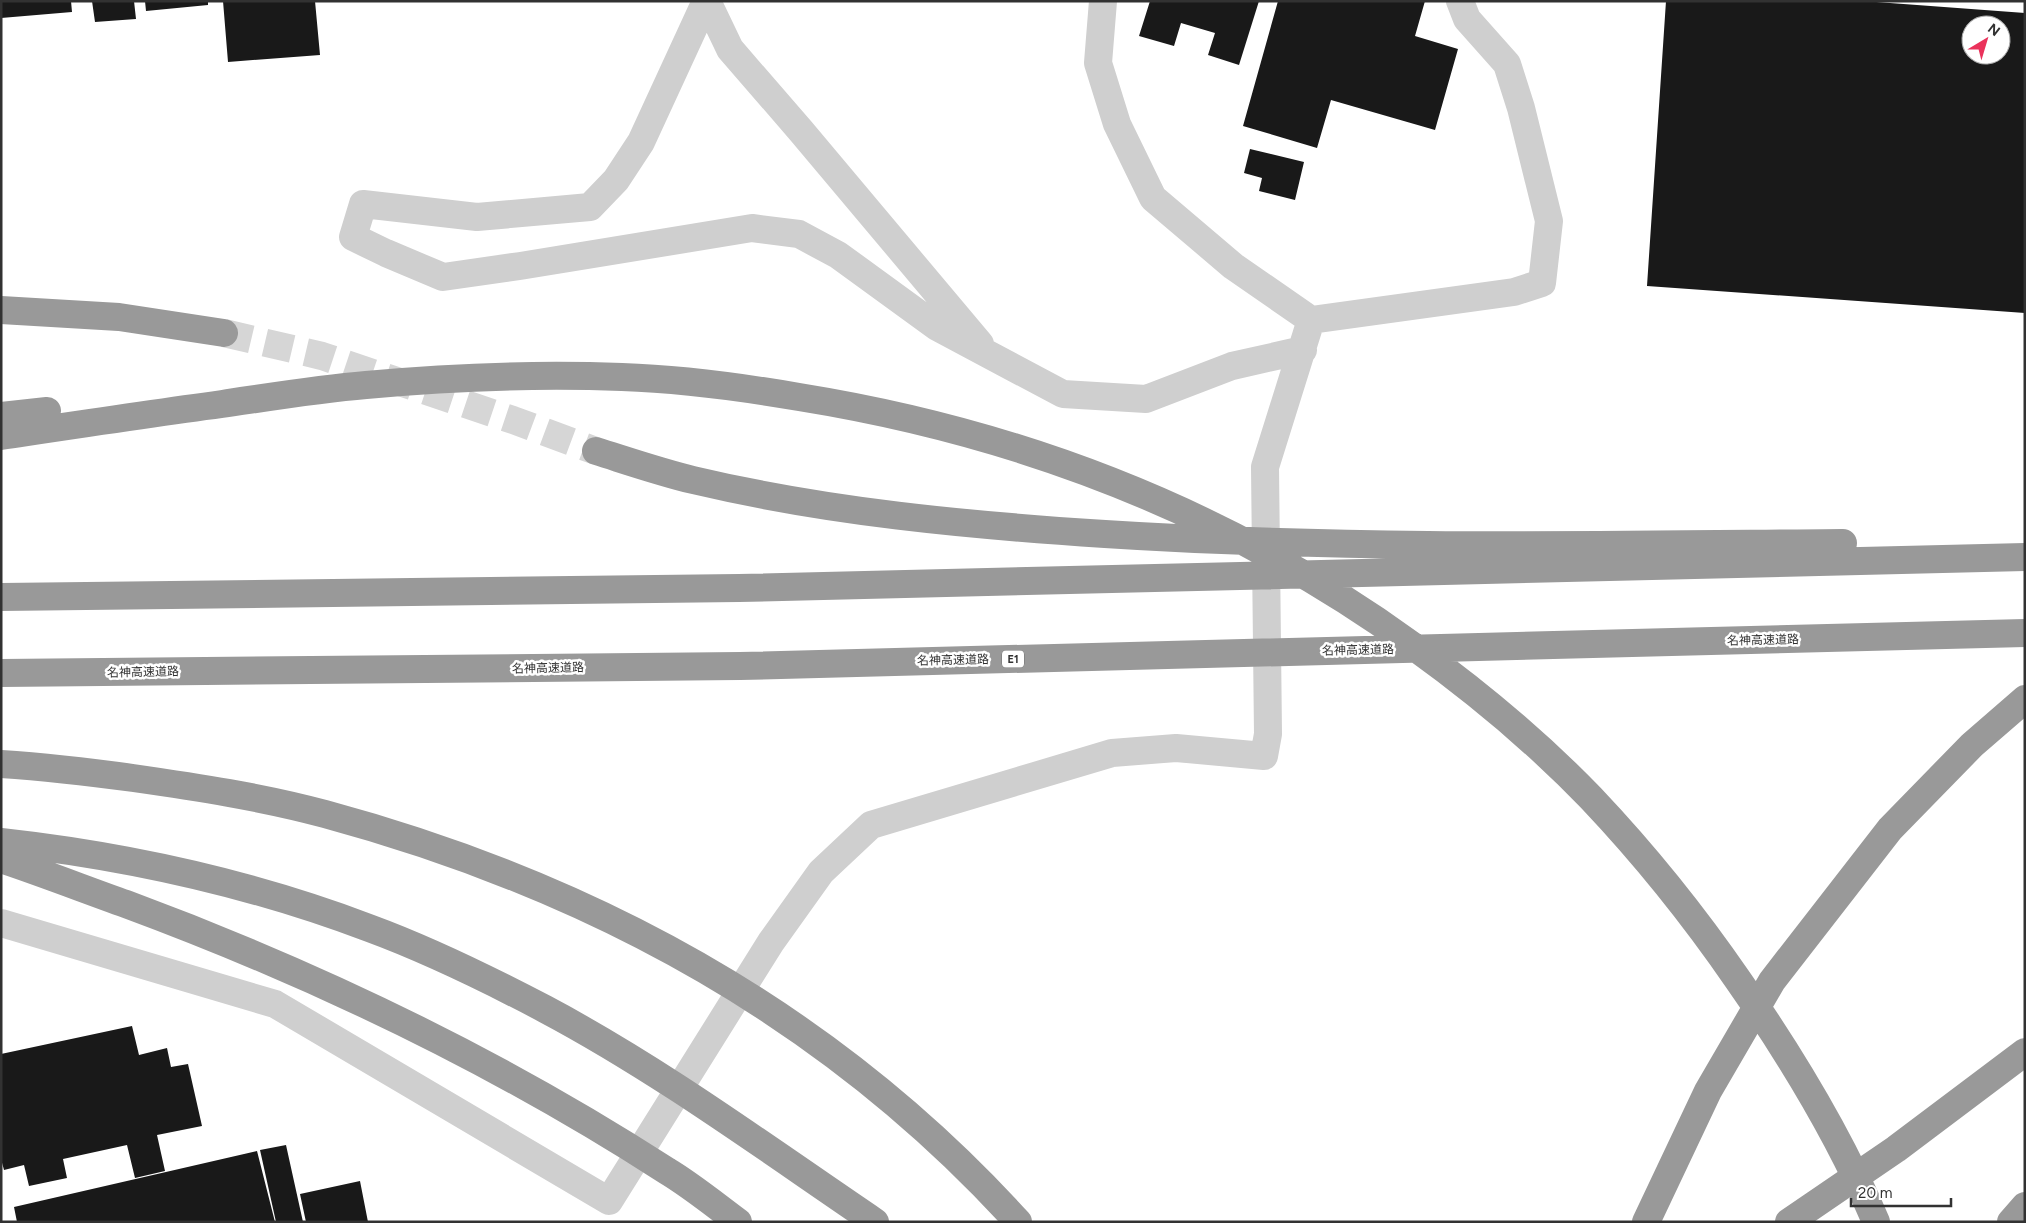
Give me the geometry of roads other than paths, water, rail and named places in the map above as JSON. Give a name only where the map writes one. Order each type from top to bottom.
[{"type":"highway","points":[[1,310],[119,317],[224,333]]},
{"type":"highway","points":[[1,436],[362,385],[548,376],[627,377],[704,384],[780,394],[854,405],[910,417],[966,431],[1042,455],[1117,483],[1208,522],[1287,564],[1369,614],[1453,675],[1522,731],[1589,796],[1655,869],[1718,950],[1776,1034],[1828,1121],[1876,1222]]},
{"type":"highway","points":[[1,416],[104,404],[274,396]]},
{"type":"highway","points":[[596,452],[691,480],[795,500],[916,519],[1208,540],[1450,546],[2025,542]]},
{"type":"highway","points":[[1,598],[739,588],[2025,558]]},
{"type":"highway","name":"名神高速道路","points":[[1,673],[740,666],[2025,633]]},
{"type":"highway","points":[[1646,1222],[1708,1091],[1772,981],[1890,830],[1972,745],[2025,699]]},
{"type":"highway","points":[[1,764],[48,767],[198,787],[322,813],[444,850],[550,891],[634,930],[702,967],[780,1016],[858,1074],[928,1132],[993,1194],[1018,1222]]},
{"type":"highway","points":[[1,842],[104,856],[168,868],[224,882],[290,900],[370,928],[447,961],[546,1010],[632,1059],[875,1222]]},
{"type":"highway","points":[[1,859],[182,925],[270,961],[368,1006],[467,1055],[571,1112],[669,1172],[738,1222]]},
{"type":"highway","points":[[1789,1222],[1896,1148],[2025,1052]]},
{"type":"highway","points":[[2011,1222],[2025,1206]]},
{"type":"street","points":[[706,1],[730,49],[987,353]]},
{"type":"street","points":[[706,1],[641,142],[616,180],[590,207],[477,217],[363,204],[353,237],[443,277],[752,228],[799,234],[838,255],[936,327],[1063,394],[1146,399],[1232,366],[1303,350]]},
{"type":"street","points":[[1103,1],[1098,63],[1117,124],[1153,198],[1233,266],[1311,320],[1514,292],[1542,283],[1549,222],[1521,108],[1507,64],[1467,19],[1460,1]]},
{"type":"street","points":[[1,923],[275,1004],[609,1200],[771,942],[821,872],[870,826],[1112,753],[1176,748],[1264,756],[1268,734],[1265,467],[1311,320]]},
{"type":"tunnel","points":[[224,333],[322,356],[513,420],[596,451]]}]
